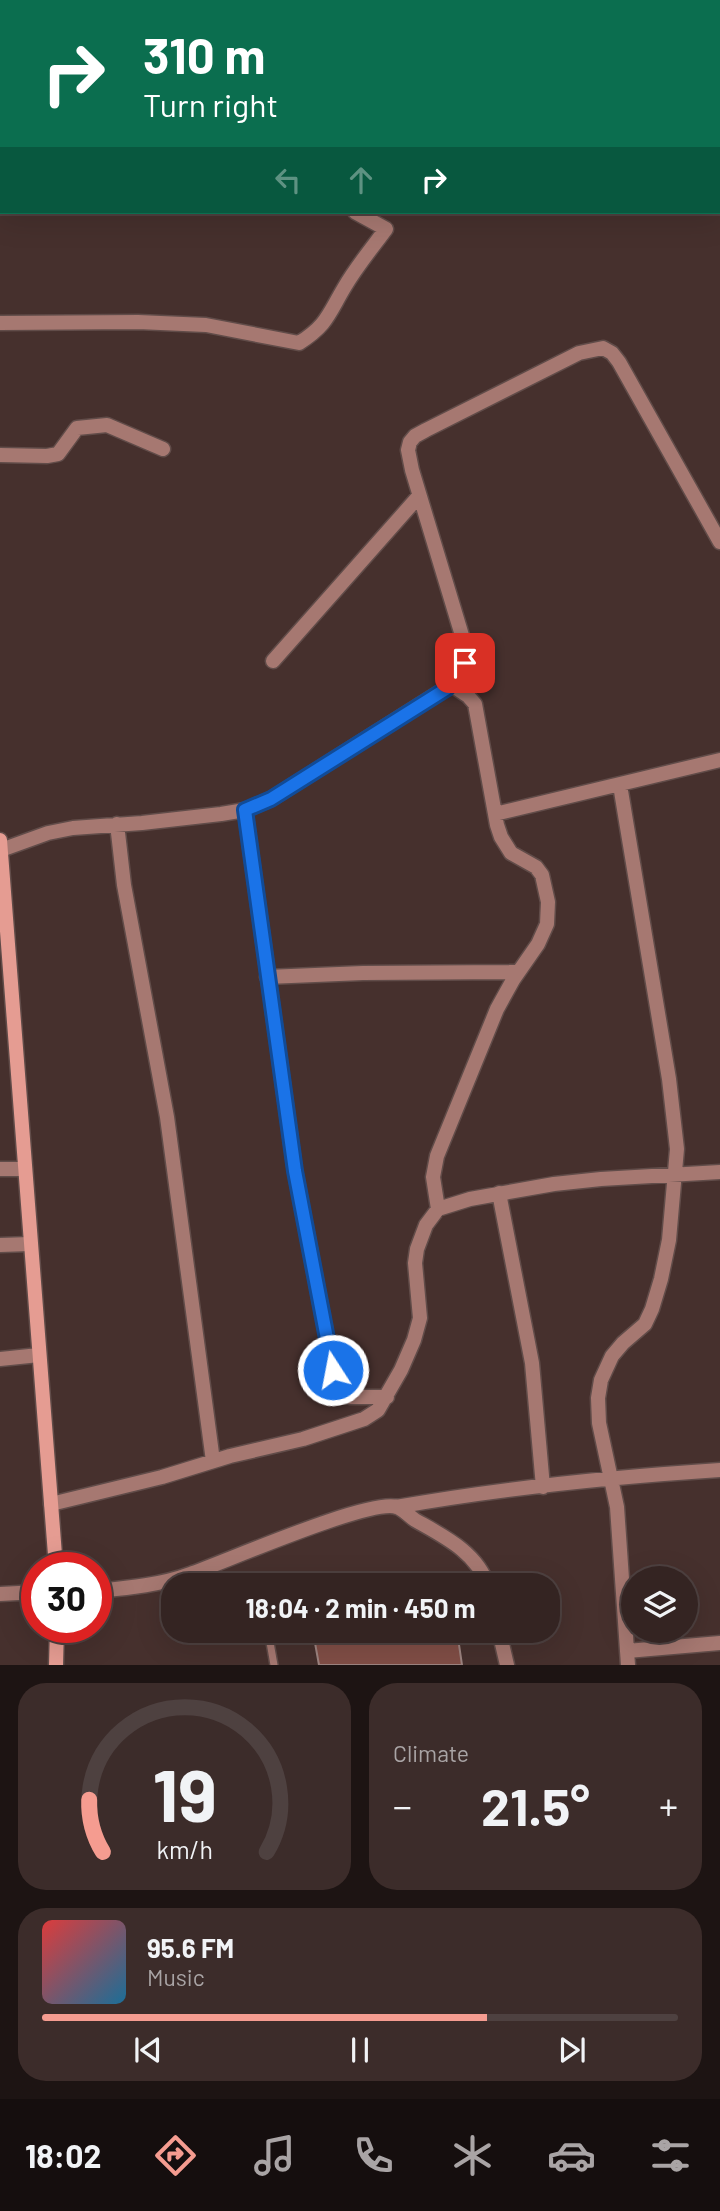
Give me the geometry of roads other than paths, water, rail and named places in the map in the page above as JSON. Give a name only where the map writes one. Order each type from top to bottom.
[{"type":"street","points":[[0,323],[138,322],[194,325],[299,343],[317,332],[332,312],[344,287],[386,229],[359,214]]},
{"type":"street","points":[[1,850],[73,828],[245,810],[271,799],[450,684],[461,673],[467,652],[419,496],[408,450],[410,442],[415,436],[579,353],[603,348],[619,362],[720,542]]},
{"type":"street","points":[[0,455],[58,454],[77,428],[107,425],[163,449]]},
{"type":"street","points":[[273,661],[419,496]]},
{"type":"street","points":[[438,1209],[433,1177],[437,1156],[497,1009],[546,929],[548,920],[546,890],[540,872],[514,855],[501,837],[475,704],[468,695],[450,684]]},
{"type":"street","points":[[495,814],[720,760]]},
{"type":"street","points":[[621,785],[677,1149],[668,1240],[661,1279],[645,1324],[612,1356],[601,1380],[598,1398],[599,1423],[619,1530],[627,1658],[720,1643]]},
{"type":"street","points":[[245,810],[295,1171],[333,1370],[344,1395],[387,1397]]},
{"type":"street","points":[[117,824],[124,885],[167,1117],[213,1461]]},
{"type":"street","points":[[0,840],[55,1552]]},
{"type":"street","points":[[267,977],[518,972]]},
{"type":"street","points":[[0,1169],[24,1169]]},
{"type":"street","points":[[51,1504],[303,1439],[364,1419],[378,1410],[414,1340],[420,1318],[415,1263],[417,1249],[426,1225],[438,1209],[470,1199],[554,1184],[720,1172]]},
{"type":"street","points":[[499,1194],[532,1363],[543,1487]]},
{"type":"street","points":[[0,1245],[30,1244]]},
{"type":"street","points":[[0,1359],[39,1356]]},
{"type":"street","points":[[112,1589],[167,1581],[372,1509],[611,1477],[720,1470]]},
{"type":"street","points":[[396,1507],[466,1552],[482,1573]]},
{"type":"street","points":[[0,1594],[21,1593]]},
{"type":"street","points":[[56,1665],[57,1643]]},
{"type":"street","points":[[502,1643],[507,1665]]},
{"type":"lane","points":[[270,1643],[274,1665]]}]
